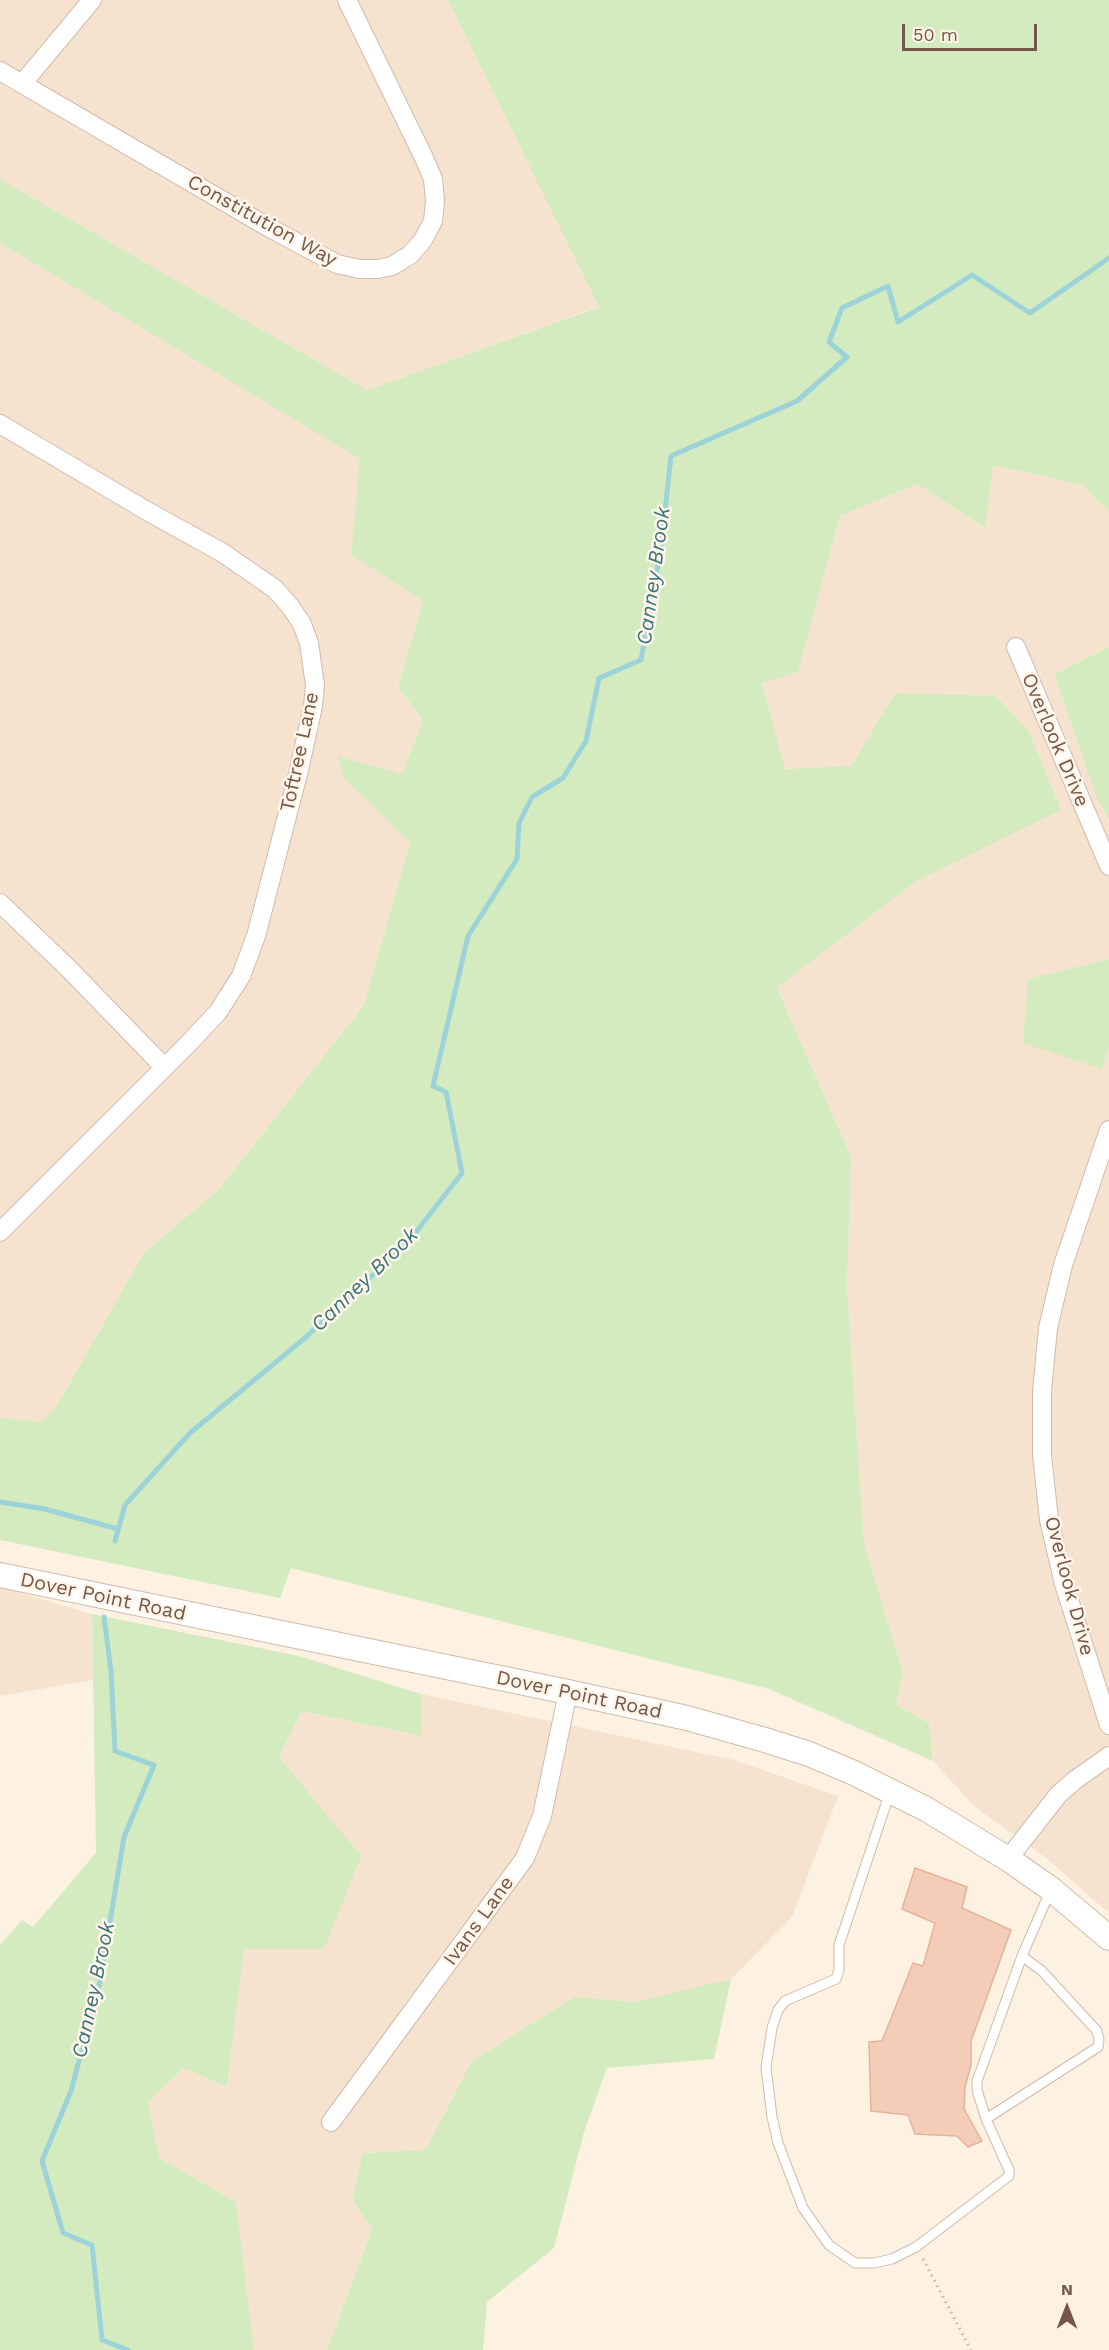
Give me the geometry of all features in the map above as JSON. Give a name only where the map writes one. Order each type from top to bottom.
[{"type":"main road","name":"Dover Point Road","points":[[3,1579],[568,1692],[687,1718],[809,1754],[891,1790],[961,1829],[1051,1889],[1109,1938]]},
{"type":"street","points":[[22,84],[92,0]]},
{"type":"street","name":"Constitution Way","points":[[0,71],[268,227],[337,264],[360,269],[378,269],[392,266],[410,255],[423,240],[433,221],[435,201],[433,179],[347,0]]},
{"type":"street","name":"Toftree Lane","points":[[0,424],[259,576],[275,589],[302,624],[314,664],[313,706],[299,770],[256,936],[241,976],[218,1012],[0,1232]]},
{"type":"street","name":"Overlook Drive","points":[[1016,647],[1109,866]]},
{"type":"street","points":[[0,903],[68,968],[164,1067]]},
{"type":"street","name":"Overlook Drive","points":[[1109,1130],[1063,1265],[1048,1328],[1042,1391],[1042,1455],[1049,1520],[1064,1584],[1109,1725]]},
{"type":"street","name":"Ivans Lane","points":[[331,2122],[525,1858],[542,1816],[568,1692]]},
{"type":"street","points":[[1008,1859],[1058,1795],[1109,1756]]},
{"type":"lane","points":[[891,1790],[839,1945],[839,1970],[836,1979],[785,2001],[778,2010],[772,2028],[766,2067],[772,2117],[785,2165],[804,2208],[830,2245],[855,2263],[874,2264],[892,2259],[916,2247],[1009,2176],[1010,2170],[986,2119],[977,2090],[977,2081],[1022,1956],[1051,1889]]},
{"type":"lane","points":[[986,2119],[1098,2047],[1097,2031],[1042,1971],[1022,1956]]},
{"type":"path","points":[[916,2247],[971,2350]]},
{"type":"shaded area","points":[[0,0],[448,0],[600,306],[367,390],[0,179]]},
{"type":"shaded area","points":[[0,243],[361,459],[351,555],[423,601],[398,687],[423,720],[402,774],[337,757],[344,778],[410,843],[364,1005],[219,1189],[143,1254],[58,1404],[41,1423],[0,1418]]},
{"type":"shaded area","points":[[993,465],[1082,485],[1109,512],[1109,647],[1054,674],[1096,796],[1109,821],[1109,1913],[1046,1858],[975,1807],[933,1761],[929,1723],[896,1705],[903,1673],[864,1544],[847,1287],[851,1157],[777,988],[915,882],[1060,810],[895,693],[851,767],[785,769],[762,683],[798,671],[840,516],[917,484],[984,528]]},
{"type":"shaded area","points":[[0,1587],[92,1614],[93,1680],[0,1696]]},
{"type":"shaded area","points":[[421,1694],[734,1760],[838,1796],[792,1917],[731,1979],[634,2002],[574,1997],[472,2061],[425,2150],[363,2153],[352,2199],[372,2229],[327,2350],[254,2350],[236,2202],[158,2158],[148,2102],[184,2068],[227,2087],[244,1949],[279,1757],[302,1711],[420,1736]]},
{"type":"green space","points":[[448,0],[1109,0],[1109,512],[1082,485],[993,465],[985,528],[917,484],[840,516],[798,672],[762,683],[785,769],[851,766],[895,693],[996,696],[1029,732],[1061,810],[915,882],[777,988],[851,1157],[847,1287],[864,1544],[903,1673],[896,1705],[929,1723],[933,1761],[769,1689],[291,1568],[280,1598],[0,1540],[0,1418],[41,1422],[58,1404],[143,1254],[219,1189],[364,1005],[410,843],[344,778],[337,756],[402,774],[423,720],[398,687],[423,601],[351,555],[360,459],[0,243],[0,179],[367,390],[599,307]]},
{"type":"green space","points":[[1109,647],[1109,820],[1096,796],[1054,674]]},
{"type":"green space","points":[[1109,959],[1109,1046],[1102,1069],[1023,1043],[1028,979]]},
{"type":"green space","points":[[92,1614],[299,1656],[421,1694],[421,1736],[302,1711],[279,1757],[361,1856],[324,1949],[244,1949],[227,2087],[184,2068],[148,2102],[159,2158],[236,2202],[254,2350],[0,2350],[0,1945],[22,1920],[33,1927],[96,1853]]},
{"type":"green space","points":[[731,1979],[714,2059],[607,2068],[584,2132],[554,2248],[487,2302],[483,2350],[327,2350],[372,2229],[352,2199],[363,2153],[425,2150],[472,2061],[574,1997],[634,2002]]},
{"type":"building","points":[[915,1868],[967,1887],[962,1908],[1011,1930],[971,2041],[971,2065],[965,2087],[964,2109],[982,2141],[968,2147],[957,2136],[915,2134],[908,2115],[871,2111],[869,2042],[882,2041],[913,1963],[923,1966],[935,1923],[902,1909]]},
{"type":"waterway","name":"Canney Brook","points":[[115,1541],[125,1505],[190,1433],[305,1338],[409,1241],[462,1173],[446,1092],[433,1086],[468,936],[517,859],[519,823],[532,797],[563,778],[586,741],[599,678],[641,660],[661,547],[671,456],[797,401],[847,357],[829,342],[842,308],[888,286],[898,322],[972,275],[1030,313],[1109,258]]},
{"type":"waterway","points":[[0,1502],[45,1509],[118,1529]]},
{"type":"waterway","name":"Canney Brook","points":[[104,1617],[111,1671],[115,1751],[154,1765],[124,1837],[100,1982],[71,2091],[42,2161],[63,2233],[92,2245],[102,2340],[128,2350]]}]
